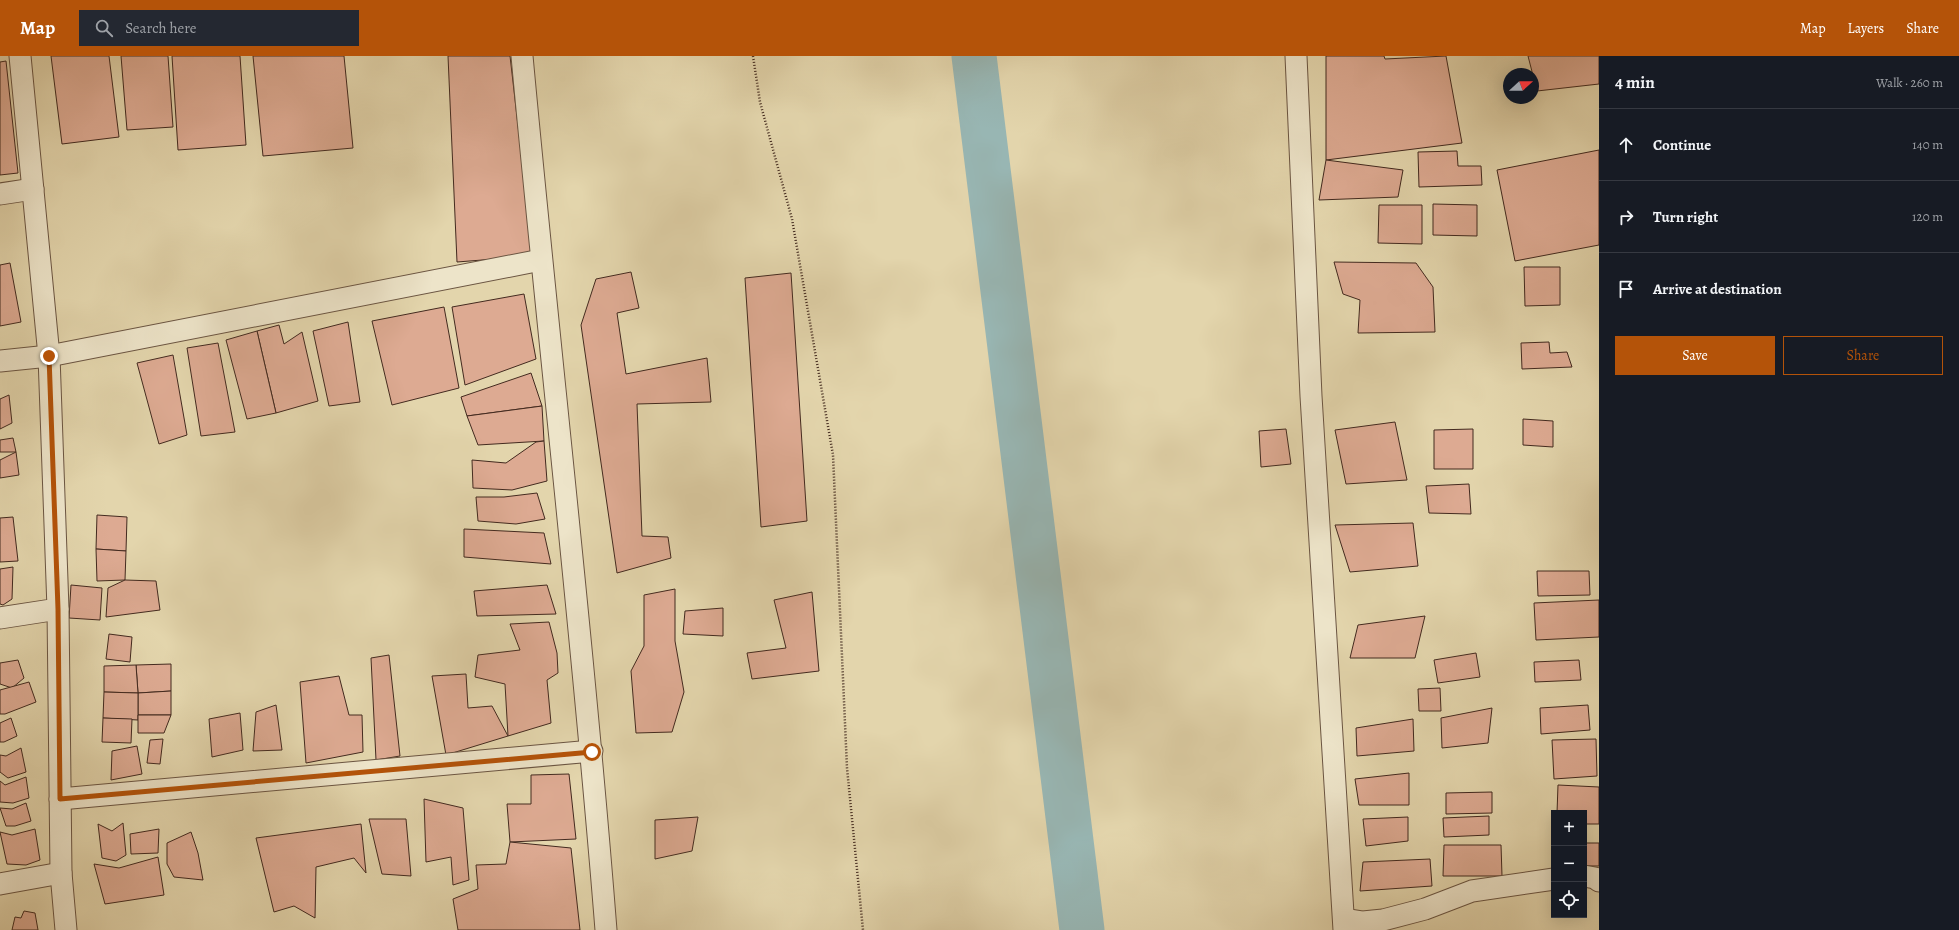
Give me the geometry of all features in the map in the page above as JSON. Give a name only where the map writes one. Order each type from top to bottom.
[{"type":"street","points":[[20,56],[49,356],[58,609],[61,874],[66,930]]},
{"type":"street","points":[[522,56],[541,260],[592,752],[606,930]]},
{"type":"street","points":[[1296,56],[1311,396],[1344,924],[1383,920],[1424,909],[1472,891],[1551,879]]},
{"type":"street","points":[[0,194],[33,189]]},
{"type":"street","points":[[0,361],[49,356],[541,260]]},
{"type":"street","points":[[0,618],[58,609]]},
{"type":"street","points":[[60,799],[592,752]]},
{"type":"street","points":[[0,884],[61,874]]},
{"type":"street","points":[[1587,877],[1595,878],[1599,881]]},
{"type":"path","points":[[753,56],[760,102],[792,220],[833,455],[847,768],[863,930]]},
{"type":"building","points":[[51,56],[109,56],[119,137],[62,144]]},
{"type":"building","points":[[121,56],[168,56],[173,127],[127,130]]},
{"type":"building","points":[[172,56],[240,56],[246,145],[178,150]]},
{"type":"building","points":[[253,56],[344,56],[353,148],[263,156]]},
{"type":"building","points":[[448,56],[510,56],[533,256],[457,262]]},
{"type":"building","points":[[1326,56],[1384,56],[1385,59],[1446,56],[1462,143],[1326,160]]},
{"type":"building","points":[[1528,56],[1599,56],[1599,84],[1539,91],[1539,68],[1531,68]]},
{"type":"building","points":[[6,61],[18,173],[0,175],[0,62]]},
{"type":"building","points":[[1599,150],[1599,245],[1515,261],[1497,170]]},
{"type":"building","points":[[1457,151],[1458,166],[1481,166],[1482,185],[1419,187],[1418,152]]},
{"type":"building","points":[[1326,160],[1403,170],[1398,197],[1319,200]]},
{"type":"building","points":[[1433,204],[1477,205],[1477,236],[1433,235]]},
{"type":"building","points":[[1379,205],[1422,205],[1422,244],[1378,243]]},
{"type":"building","points":[[1334,262],[1416,263],[1433,287],[1435,332],[1358,333],[1360,300],[1343,294]]},
{"type":"building","points":[[10,263],[21,322],[0,326],[0,265]]},
{"type":"building","points":[[1524,267],[1560,267],[1560,305],[1525,306]]},
{"type":"building","points":[[631,272],[639,308],[617,313],[626,374],[707,358],[711,402],[637,404],[642,536],[668,537],[671,558],[617,573],[581,325],[596,279]]},
{"type":"building","points":[[791,273],[807,521],[761,527],[745,278]]},
{"type":"building","points":[[524,294],[536,359],[465,385],[452,307]]},
{"type":"building","points":[[444,307],[459,388],[392,405],[372,321]]},
{"type":"building","points":[[348,322],[360,402],[329,406],[313,331]]},
{"type":"building","points":[[279,325],[284,344],[302,332],[318,401],[276,413],[257,331]]},
{"type":"building","points":[[257,331],[276,413],[247,419],[226,340]]},
{"type":"building","points":[[1549,342],[1550,353],[1567,352],[1572,367],[1522,369],[1521,343]]},
{"type":"building","points":[[218,343],[235,432],[201,436],[187,348]]},
{"type":"building","points":[[173,355],[187,435],[159,444],[137,363]]},
{"type":"building","points":[[531,373],[542,406],[467,416],[461,397]]},
{"type":"building","points":[[9,395],[12,423],[0,429],[0,399]]},
{"type":"building","points":[[542,406],[544,441],[478,445],[467,416]]},
{"type":"building","points":[[1523,419],[1553,421],[1553,447],[1523,445]]},
{"type":"building","points":[[1395,422],[1407,480],[1346,484],[1335,430]]},
{"type":"building","points":[[1286,429],[1291,464],[1261,467],[1259,431]]},
{"type":"building","points":[[1473,429],[1473,469],[1434,469],[1434,430]]},
{"type":"building","points":[[13,438],[16,452],[0,452],[0,440]]},
{"type":"building","points":[[544,441],[547,481],[512,490],[473,488],[472,460],[506,463],[536,442]]},
{"type":"building","points":[[16,452],[19,475],[0,478],[0,460]]},
{"type":"building","points":[[1469,484],[1471,514],[1429,513],[1426,486]]},
{"type":"building","points":[[537,493],[545,519],[516,524],[478,521],[476,497],[504,497]]},
{"type":"building","points":[[97,515],[127,517],[126,551],[96,549]]},
{"type":"building","points":[[13,517],[18,561],[0,562],[0,518]]},
{"type":"building","points":[[1413,523],[1418,566],[1350,572],[1335,525]]},
{"type":"building","points":[[464,529],[544,533],[551,564],[464,557]]},
{"type":"building","points":[[96,549],[126,551],[125,580],[97,581]]},
{"type":"building","points":[[13,567],[12,599],[3,605],[0,604],[0,569]]},
{"type":"building","points":[[1537,571],[1589,571],[1590,595],[1538,596]]},
{"type":"building","points":[[125,580],[156,581],[160,610],[106,617],[108,588]]},
{"type":"building","points":[[71,585],[102,588],[100,620],[69,618]]},
{"type":"building","points":[[547,585],[556,614],[477,616],[474,591]]},
{"type":"building","points":[[675,589],[675,641],[684,692],[672,732],[636,733],[631,671],[644,646],[644,595]]},
{"type":"building","points":[[812,592],[819,671],[752,679],[747,653],[786,648],[774,600]]},
{"type":"building","points":[[1599,600],[1599,637],[1536,640],[1534,603]]},
{"type":"building","points":[[723,608],[723,636],[683,634],[685,611]]},
{"type":"building","points":[[1425,616],[1415,658],[1350,658],[1358,625]]},
{"type":"building","points":[[549,622],[557,653],[558,673],[547,680],[551,723],[508,736],[505,684],[475,677],[478,655],[520,650],[510,624]]},
{"type":"building","points":[[109,634],[132,637],[130,662],[106,659]]},
{"type":"building","points":[[1476,653],[1480,677],[1438,683],[1434,660]]},
{"type":"building","points":[[389,655],[400,756],[376,760],[371,658]]},
{"type":"building","points":[[18,660],[24,678],[12,688],[0,684],[0,663]]},
{"type":"building","points":[[1579,660],[1581,680],[1535,682],[1534,662]]},
{"type":"building","points":[[171,664],[171,691],[138,693],[136,665]]},
{"type":"building","points":[[136,665],[138,693],[104,692],[104,666]]},
{"type":"building","points":[[466,674],[468,708],[492,706],[508,736],[446,755],[432,676]]},
{"type":"building","points":[[339,676],[349,715],[362,715],[363,752],[306,763],[300,682]]},
{"type":"building","points":[[29,682],[36,702],[5,714],[0,714],[0,690]]},
{"type":"building","points":[[1440,688],[1441,711],[1419,711],[1418,689]]},
{"type":"building","points":[[171,691],[171,715],[138,715],[138,693]]},
{"type":"building","points":[[104,692],[138,693],[138,720],[103,718]]},
{"type":"building","points":[[276,705],[282,750],[253,751],[256,712]]},
{"type":"building","points":[[1588,705],[1590,730],[1541,734],[1540,708]]},
{"type":"building","points":[[1492,708],[1488,743],[1442,748],[1441,718]]},
{"type":"building","points":[[240,713],[243,750],[212,757],[209,719]]},
{"type":"building","points":[[138,715],[171,715],[164,733],[138,733]]},
{"type":"building","points":[[11,718],[17,736],[4,742],[0,742],[0,723]]},
{"type":"building","points":[[103,718],[132,719],[131,743],[102,742]]},
{"type":"building","points":[[1413,719],[1414,751],[1357,756],[1356,728]]},
{"type":"building","points":[[163,739],[160,764],[147,763],[150,740]]},
{"type":"building","points":[[1596,739],[1597,776],[1554,779],[1552,740]]},
{"type":"building","points":[[137,746],[142,774],[111,780],[112,751]]},
{"type":"building","points":[[21,748],[26,772],[8,778],[0,772],[0,755],[6,756]]},
{"type":"building","points":[[1409,773],[1409,805],[1359,805],[1355,779]]},
{"type":"building","points":[[569,774],[576,839],[510,842],[507,804],[531,804],[531,775]]},
{"type":"building","points":[[26,777],[29,798],[13,803],[0,802],[0,781],[5,785]]},
{"type":"building","points":[[1558,785],[1599,787],[1599,824],[1587,824],[1587,810],[1557,810]]},
{"type":"building","points":[[1492,792],[1492,813],[1446,814],[1446,793]]},
{"type":"building","points":[[424,799],[463,808],[469,880],[453,885],[451,857],[426,862]]},
{"type":"building","points":[[26,803],[31,821],[15,826],[6,826],[0,808],[12,809]]},
{"type":"building","points":[[1489,816],[1489,835],[1444,837],[1443,818]]},
{"type":"building","points":[[698,817],[692,851],[655,859],[655,820]]},
{"type":"building","points":[[1408,817],[1408,841],[1366,846],[1363,819]]},
{"type":"building","points":[[369,819],[406,819],[411,876],[382,874]]},
{"type":"building","points":[[123,823],[126,855],[116,861],[102,858],[98,824],[112,831]]},
{"type":"building","points":[[361,824],[366,873],[354,858],[316,867],[315,918],[294,906],[274,912],[256,838]]},
{"type":"building","points":[[35,829],[40,860],[26,865],[7,864],[0,832],[12,835]]},
{"type":"building","points":[[159,829],[158,853],[131,854],[130,834]]},
{"type":"building","points":[[191,832],[198,853],[203,880],[174,877],[167,864],[167,843]]},
{"type":"building","points":[[510,842],[571,848],[580,930],[458,930],[453,899],[478,889],[476,865],[506,864]]},
{"type":"building","points":[[1587,843],[1599,843],[1599,866],[1587,866]]},
{"type":"building","points":[[1444,845],[1501,845],[1502,876],[1443,876]]},
{"type":"building","points":[[158,857],[164,895],[105,904],[94,864],[119,868]]},
{"type":"building","points":[[1430,859],[1432,886],[1360,891],[1363,862]]},
{"type":"building","points":[[24,911],[35,913],[38,930],[12,930],[15,917],[21,918]]},
{"type":"waterway","points":[[974,56],[1082,930]]},
{"type":"route","points":[[49,356],[58,609],[60,799],[592,752]]}]
